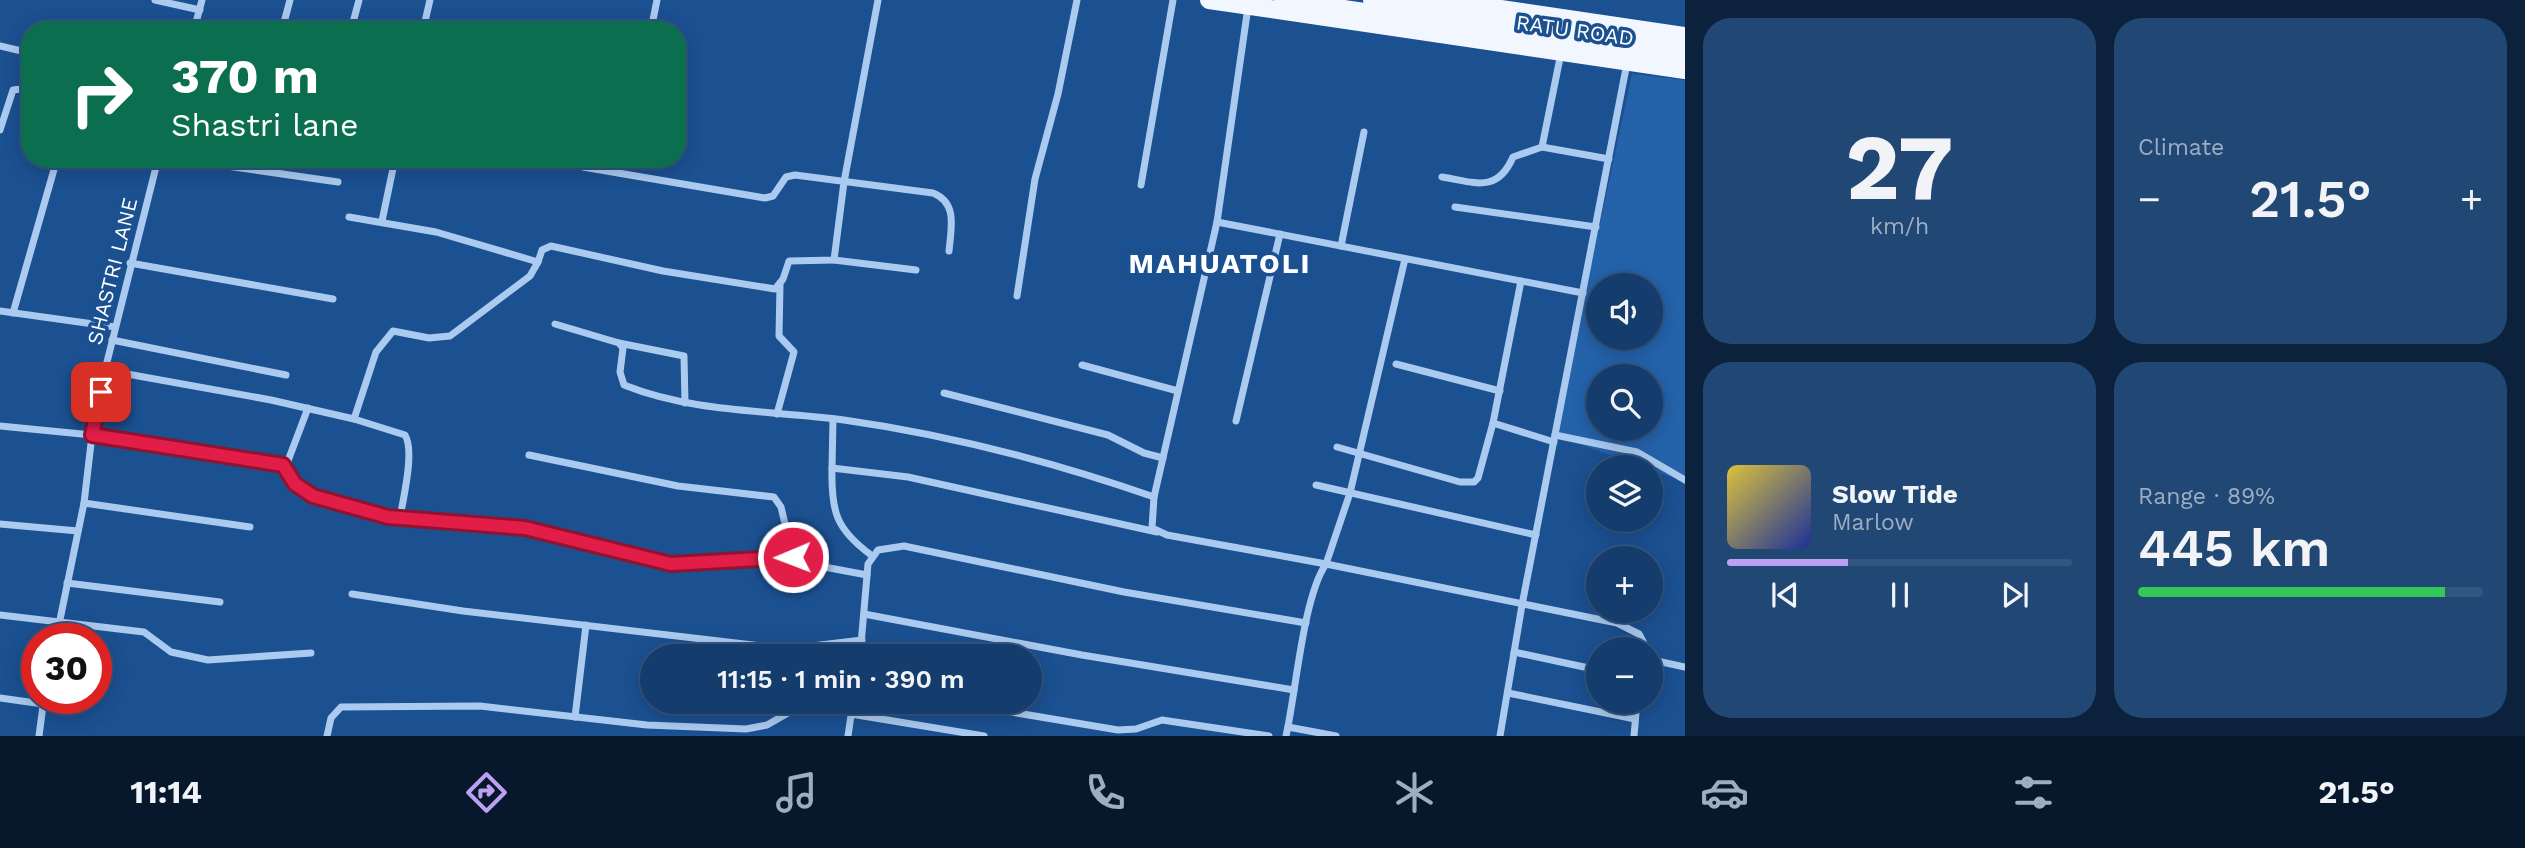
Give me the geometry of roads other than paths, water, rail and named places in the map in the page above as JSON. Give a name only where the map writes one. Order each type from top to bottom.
[{"type":"main road","name":"RATU ROAD","points":[[1209,0],[1685,70]]},
{"type":"main road","points":[[1283,0],[1685,59]]},
{"type":"main road","points":[[1372,0],[1685,46]]},
{"type":"main road","name":"RATU ROAD","points":[[1440,0],[1685,36]]},
{"type":"street","points":[[155,0],[200,10]]},
{"type":"street","points":[[197,21],[202,0]]},
{"type":"street","points":[[284,21],[290,0]]},
{"type":"street","points":[[353,21],[359,0]]},
{"type":"street","points":[[425,21],[430,0]]},
{"type":"street","points":[[653,21],[657,0]]},
{"type":"street","points":[[834,260],[844,182],[878,0]]},
{"type":"street","points":[[1017,296],[1035,179],[1059,94],[1077,0]]},
{"type":"street","points":[[1141,185],[1173,0]]},
{"type":"street","points":[[1158,532],[1150,521],[1154,497],[1217,222],[1248,7]]},
{"type":"street","points":[[1500,736],[1522,605],[1633,27]]},
{"type":"street","points":[[0,47],[21,51]]},
{"type":"street","points":[[1542,147],[1562,52]]},
{"type":"street","points":[[0,130],[1,118],[13,90],[21,89]]},
{"type":"street","points":[[1341,246],[1364,132]]},
{"type":"street","points":[[1442,177],[1489,183],[1505,174],[1513,157],[1542,147],[1609,159]]},
{"type":"street","points":[[13,313],[54,168]]},
{"type":"street","name":"SHASTRI LANE","points":[[58,623],[84,503],[92,435],[105,370],[156,168]]},
{"type":"street","points":[[242,168],[338,182]]},
{"type":"street","points":[[382,221],[393,168]]},
{"type":"street","points":[[589,168],[765,198],[773,196],[786,177],[795,174],[942,197],[951,210],[949,251]]},
{"type":"street","points":[[1455,207],[1595,227]]},
{"type":"street","points":[[349,217],[436,232],[538,262]]},
{"type":"street","points":[[1217,222],[1583,293]]},
{"type":"street","points":[[1236,421],[1280,234]]},
{"type":"street","points":[[354,419],[376,352],[393,331],[429,338],[450,336],[530,276],[542,250],[551,246],[768,290],[780,285]]},
{"type":"street","points":[[1286,736],[1306,623],[1319,573],[1326,564],[1349,493],[1405,258]]},
{"type":"street","points":[[778,414],[794,352],[779,336],[780,285],[789,261],[834,260],[916,270]]},
{"type":"street","points":[[130,263],[333,299]]},
{"type":"street","points":[[1337,447],[1468,484],[1478,478],[1500,391],[1521,281]]},
{"type":"street","points":[[0,311],[115,327]]},
{"type":"street","points":[[555,324],[619,343],[684,356],[685,402]]},
{"type":"street","points":[[112,340],[286,375]]},
{"type":"street","points":[[619,343],[623,348],[620,372],[624,385],[661,398],[833,419],[1019,454],[1154,497]]},
{"type":"street","points":[[1396,364],[1500,391]]},
{"type":"street","points":[[1082,365],[1178,391]]},
{"type":"street","points":[[105,370],[308,408],[397,431],[409,442],[400,518]]},
{"type":"street","points":[[944,393],[1108,435],[1144,453],[1163,458]]},
{"type":"street","points":[[308,408],[286,466],[295,484],[313,496],[354,509],[400,518],[525,528],[671,564],[793,557],[867,575]]},
{"type":"street","points":[[833,419],[831,499],[846,537],[871,555]]},
{"type":"street","points":[[1493,423],[1555,438],[1637,452],[1685,480]]},
{"type":"street","points":[[0,426],[92,435],[283,465],[289,470]]},
{"type":"street","points":[[529,455],[678,486],[774,497],[780,507],[793,557]]},
{"type":"street","points":[[832,468],[908,477],[1103,523],[1326,564],[1630,627],[1641,637]]},
{"type":"street","points":[[1316,485],[1536,535]]},
{"type":"street","points":[[84,503],[250,527]]},
{"type":"street","points":[[0,524],[78,531]]},
{"type":"street","points":[[862,644],[871,555],[878,550],[904,546],[1124,592],[1306,623]]},
{"type":"street","points":[[66,583],[220,602]]},
{"type":"street","points":[[352,594],[463,611],[787,649],[862,640]]},
{"type":"street","points":[[864,614],[1082,656],[1294,691]]},
{"type":"street","points":[[0,615],[52,623]]},
{"type":"street","points":[[575,717],[586,625]]},
{"type":"street","points":[[112,629],[144,632],[171,652],[208,660],[311,653]]},
{"type":"street","points":[[1514,652],[1586,667]]},
{"type":"street","points":[[1663,662],[1685,667]]},
{"type":"street","points":[[1508,693],[1635,719]]},
{"type":"street","points":[[0,698],[21,699]]},
{"type":"street","points":[[327,736],[331,718],[341,707],[480,706],[647,725],[747,729],[767,725],[786,714]]},
{"type":"street","points":[[39,736],[42,714]]},
{"type":"street","points":[[848,736],[851,714],[984,736]]},
{"type":"street","points":[[1023,714],[1118,730],[1136,729],[1162,720],[1269,736]]},
{"type":"street","points":[[1634,736],[1636,714]]},
{"type":"street","points":[[1288,727],[1336,736]]},
{"type":"district","name":"MAHUATOLI","points":[[1220,263]]}]
